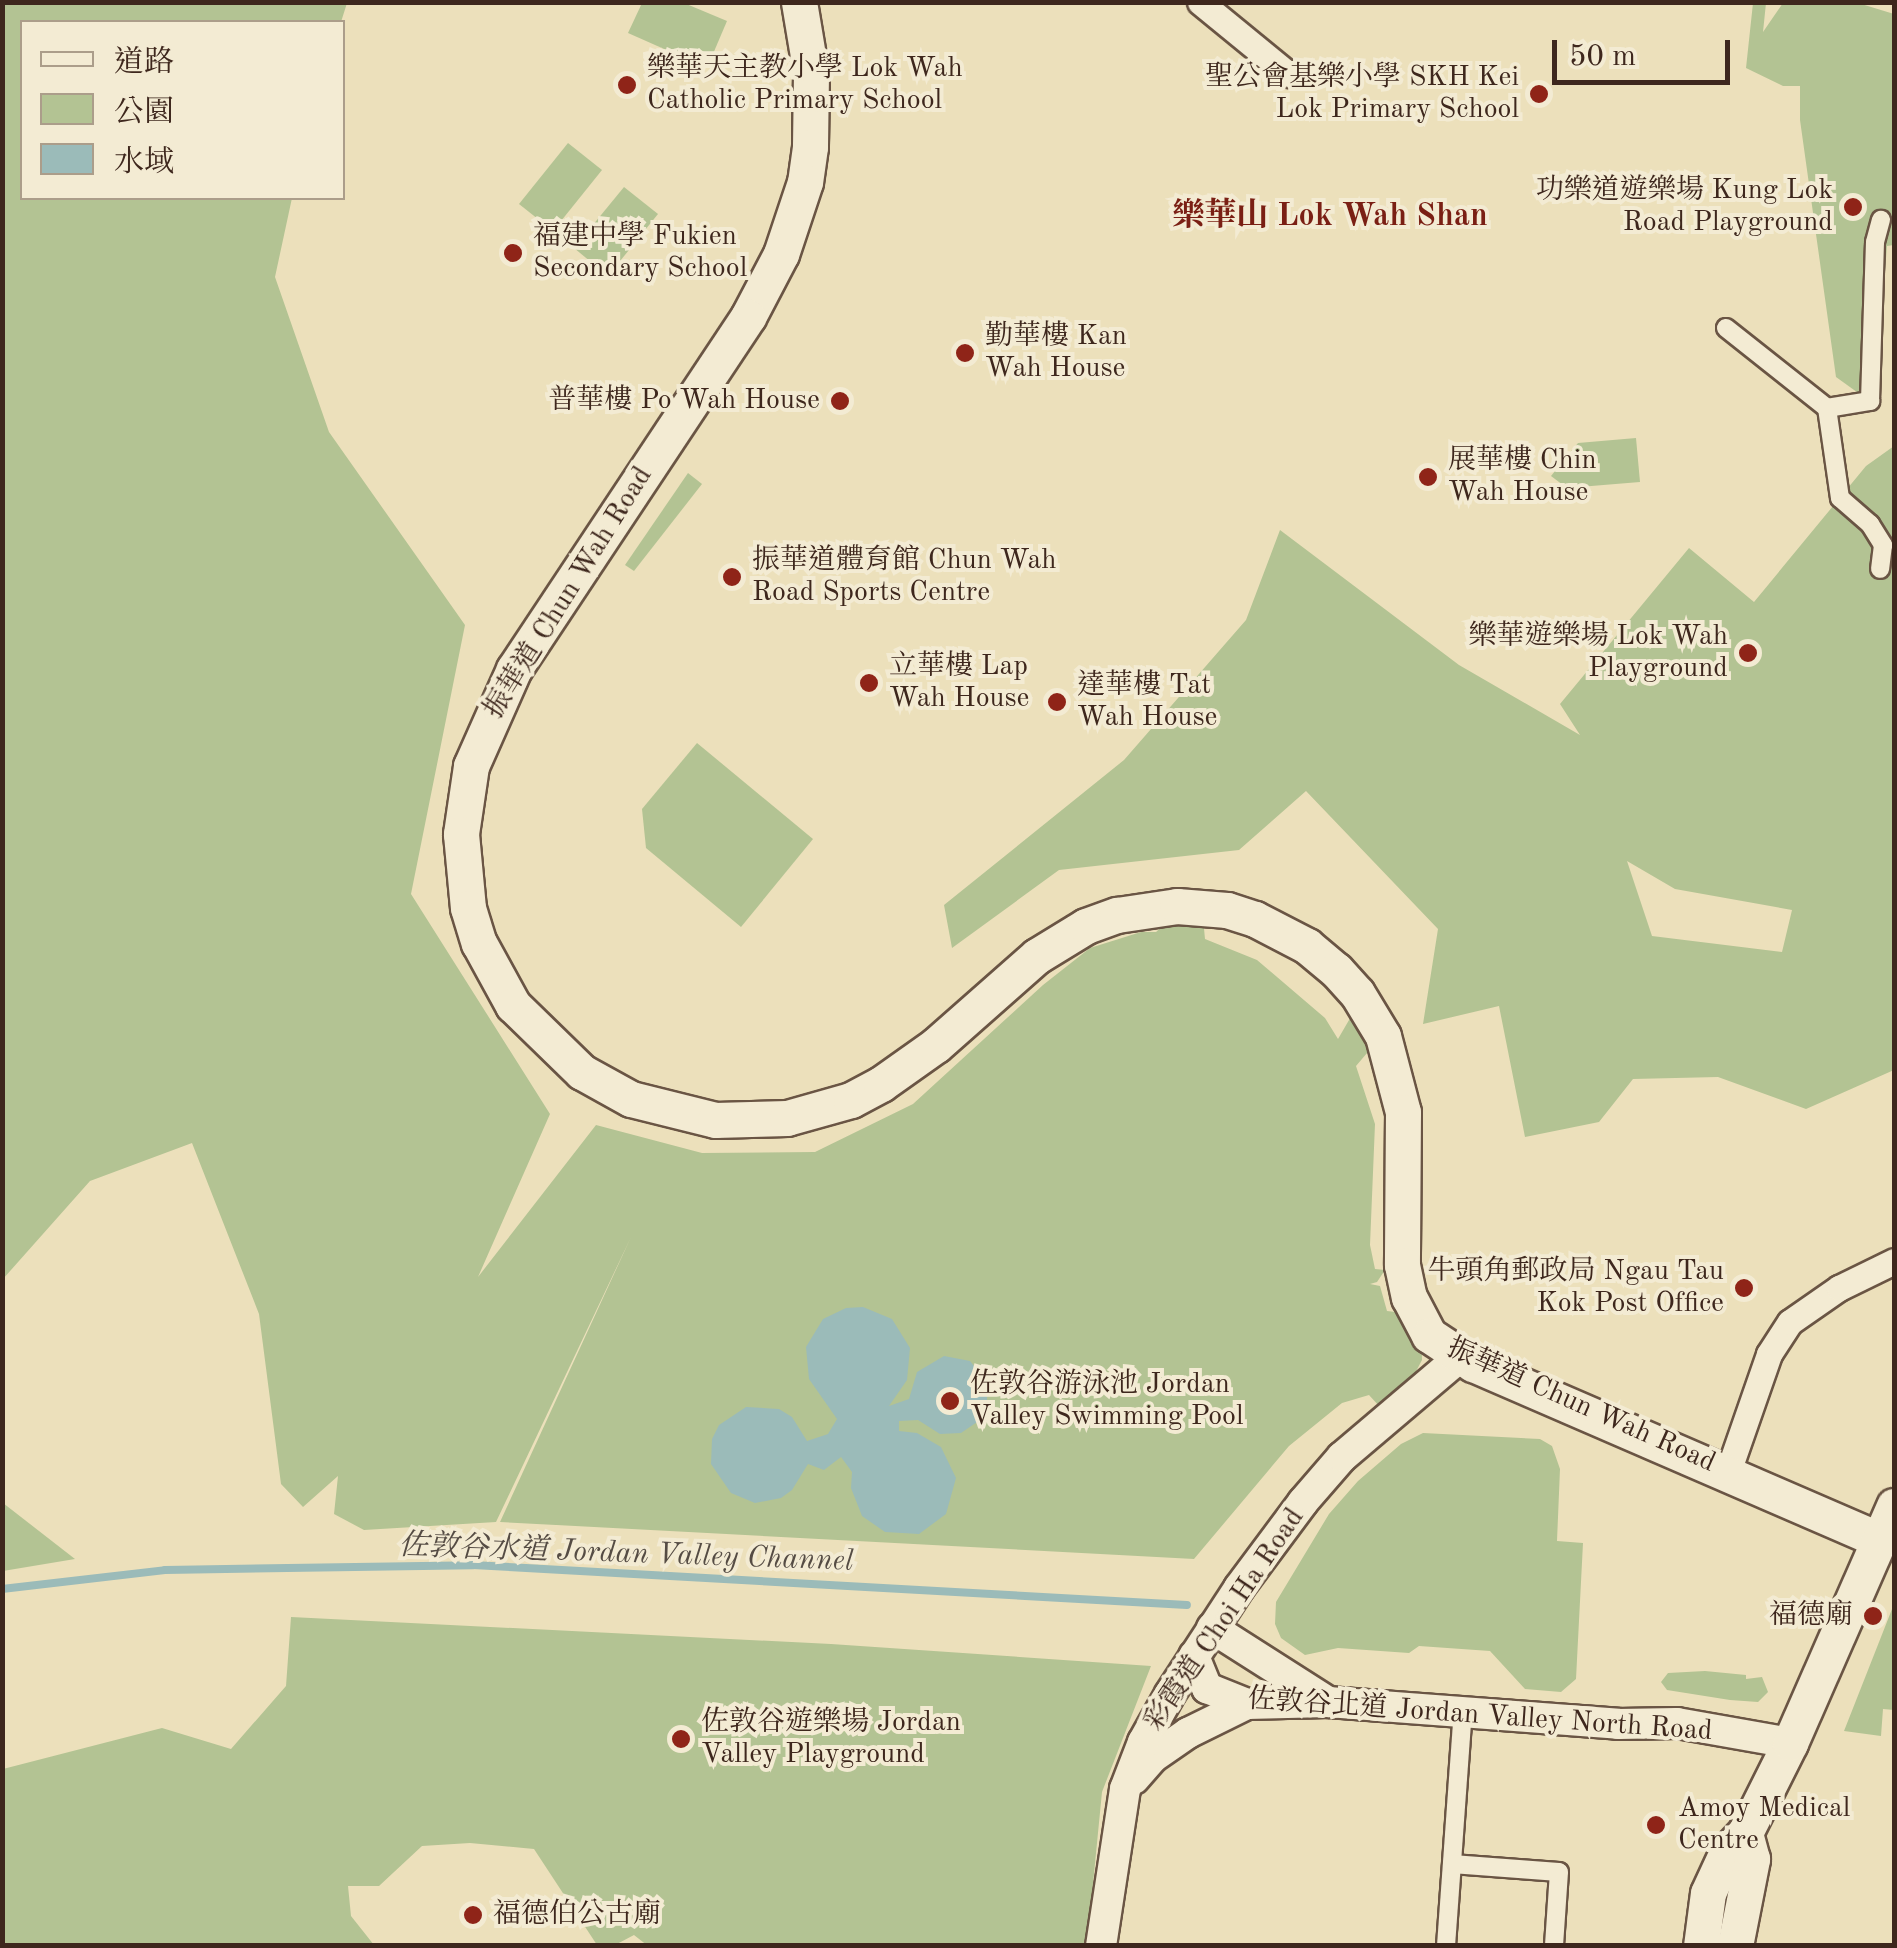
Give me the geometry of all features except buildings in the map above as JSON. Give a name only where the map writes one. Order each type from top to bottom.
[{"type":"main road","name":"振華道 Chun Wah Road","points":[[799,2],[811,74],[810,148],[805,182],[781,254],[748,317],[514,669],[471,766],[460,834],[462,870],[468,908],[494,975],[537,1034],[608,1088],[684,1116],[752,1121],[821,1110],[881,1084],[936,1044],[1037,956],[1086,926],[1117,915],[1177,906],[1228,910],[1255,918],[1307,946],[1336,970],[1357,993],[1383,1036],[1403,1112],[1400,1244],[1409,1297],[1428,1336],[1460,1357],[1879,1540]]},
{"type":"main road","points":[[1727,1944],[1708,1893],[1726,1852],[1745,1833],[1790,1743],[1894,1506]]},
{"type":"street","points":[[1200,2],[1288,74]]},
{"type":"street","points":[[1827,408],[1870,401],[1875,242],[1881,220]]},
{"type":"street","points":[[1726,328],[1827,408],[1840,498],[1870,524],[1883,545],[1880,569]]},
{"type":"street","points":[[1728,1472],[1769,1354],[1790,1322],[1839,1288],[1894,1261]]},
{"type":"street","name":"彩霞道 Choi Ha Road","points":[[1101,1946],[1125,1789],[1143,1742],[1194,1656],[1286,1522],[1342,1457],[1460,1357]]},
{"type":"street","points":[[1212,1628],[1328,1702]]},
{"type":"street","name":"佐敦谷北道 Jordan Valley North Road","points":[[1194,1656],[1206,1688],[1247,1704],[1328,1702],[1618,1724],[1677,1724],[1790,1743]]},
{"type":"street","points":[[1125,1789],[1152,1758],[1188,1733],[1247,1704]]},
{"type":"street","points":[[1446,1946],[1462,1724]]},
{"type":"street","points":[[1452,1864],[1559,1872],[1554,1946]]},
{"type":"green space","points":[[3,3],[347,3],[342,20],[20,20],[20,200],[292,200],[275,277],[329,432],[465,625],[411,894],[550,1114],[478,1277],[596,1125],[702,1153],[815,1152],[913,1104],[1043,985],[1090,948],[1141,932],[1156,932],[1176,914],[1203,918],[1205,939],[1257,960],[1325,1018],[1338,1039],[1356,1008],[1373,1046],[1356,1066],[1375,1124],[1370,1245],[1375,1269],[1385,1270],[1377,1282],[1370,1284],[1380,1286],[1387,1311],[1421,1315],[1422,1360],[1391,1419],[1369,1395],[1342,1403],[1289,1446],[1194,1559],[500,1522],[631,1237],[496,1522],[364,1530],[334,1514],[338,1476],[303,1507],[281,1484],[259,1314],[192,1143],[90,1181],[3,1279]]},
{"type":"green space","points":[[642,3],[684,3],[727,21],[707,68],[628,33]]},
{"type":"green space","name":"功樂道遊樂場 Kung Lok Road Playground","points":[[1753,3],[1766,3],[1763,32],[1783,3],[1858,3],[1894,14],[1894,245],[1887,246],[1875,396],[1861,395],[1836,377],[1800,120],[1800,86],[1783,86],[1746,68]]},
{"type":"green space","points":[[568,143],[602,170],[553,231],[519,204]]},
{"type":"green space","points":[[624,187],[658,214],[608,276],[574,248]]},
{"type":"green space","points":[[1636,438],[1640,482],[1567,488],[1551,476],[1578,443]]},
{"type":"green space","points":[[1894,446],[1894,1070],[1806,1109],[1718,1077],[1633,1079],[1599,1122],[1525,1137],[1499,1006],[1423,1024],[1438,929],[1306,791],[1239,850],[1059,870],[952,948],[944,905],[1124,760],[1246,620],[1280,530],[1459,665],[1580,735],[1560,704],[1689,548],[1754,602],[1866,466]],"holes":[[[1627,861],[1675,889],[1792,910],[1782,952],[1652,936]]]},
{"type":"green space","points":[[688,473],[702,484],[634,571],[625,565]]},
{"type":"green space","points":[[697,743],[813,839],[741,927],[646,848],[642,809]]},
{"type":"green space","points":[[1423,1433],[1540,1439],[1552,1446],[1560,1469],[1557,1541],[1583,1543],[1576,1679],[1561,1692],[1525,1689],[1490,1651],[1419,1646],[1409,1653],[1338,1648],[1305,1655],[1281,1638],[1275,1624],[1276,1602],[1329,1514],[1358,1481],[1401,1444]]},
{"type":"green space","points":[[3,1503],[75,1559],[3,1571]]},
{"type":"green space","points":[[1894,1604],[1894,1710],[1883,1709],[1881,1736],[1844,1731]]},
{"type":"green space","name":"佐敦谷遊樂場 Jordan Valley Playground","points":[[291,1617],[831,1644],[1151,1666],[1102,1792],[1087,1945],[648,1946],[634,1935],[615,1945],[597,1945],[534,1849],[470,1843],[422,1846],[379,1886],[348,1886],[351,1916],[374,1945],[3,1946],[3,1769],[162,1728],[231,1749],[286,1686]]},
{"type":"green space","points":[[1668,1673],[1746,1675],[1746,1679],[1762,1677],[1768,1692],[1758,1702],[1730,1700],[1667,1690],[1661,1682]]},
{"type":"water","points":[[863,1307],[892,1319],[910,1348],[907,1380],[889,1406],[909,1399],[917,1372],[944,1356],[970,1361],[987,1382],[987,1409],[980,1420],[961,1433],[940,1434],[918,1420],[899,1421],[899,1431],[917,1433],[941,1447],[956,1478],[946,1514],[919,1534],[885,1532],[862,1516],[851,1488],[852,1472],[841,1457],[824,1470],[808,1464],[792,1490],[781,1498],[755,1503],[731,1493],[711,1464],[712,1439],[719,1425],[746,1407],[779,1409],[792,1417],[807,1441],[828,1434],[837,1419],[809,1379],[806,1347],[823,1319],[846,1308]]},
{"type":"waterway","name":"佐敦谷水道 Jordan Valley Channel","points":[[2,1589],[165,1570],[473,1565],[1187,1605]]},
{"type":"place","name":"樂華天主教小學 Lok Wah Catholic Primary School","points":[[627,85]]},
{"type":"place","name":"聖公會基樂小學 SKH Kei Lok Primary School","points":[[1539,94]]},
{"type":"place","name":"功樂道遊樂場 Kung Lok Road Playground","points":[[1853,207]]},
{"type":"place","name":"福建中學 Fukien Secondary School","points":[[513,253]]},
{"type":"place","name":"勤華樓 Kan Wah House","points":[[965,353]]},
{"type":"place","name":"普華樓 Po Wah House","points":[[840,401]]},
{"type":"place","name":"展華樓 Chin Wah House","points":[[1428,477]]},
{"type":"place","name":"振華道體育館 Chun Wah Road Sports Centre","points":[[732,577]]},
{"type":"place","name":"樂華遊樂場 Lok Wah Playground","points":[[1748,653]]},
{"type":"place","name":"立華樓 Lap Wah House","points":[[869,683]]},
{"type":"place","name":"達華樓 Tat Wah House","points":[[1057,702]]},
{"type":"place","name":"牛頭角郵政局 Ngau Tau Kok Post Office","points":[[1744,1288]]},
{"type":"place","name":"佐敦谷游泳池 Jordan Valley Swimming Pool","points":[[950,1401]]},
{"type":"place","name":"福德廟","points":[[1873,1616]]},
{"type":"place","name":"佐敦谷遊樂場 Jordan Valley Playground","points":[[681,1739]]},
{"type":"place","name":"Amoy Medical Centre","points":[[1656,1825]]},
{"type":"place","name":"福德伯公古廟","points":[[473,1915]]},
{"type":"district","name":"樂華山 Lok Wah Shan","points":[[1330,217]]}]
